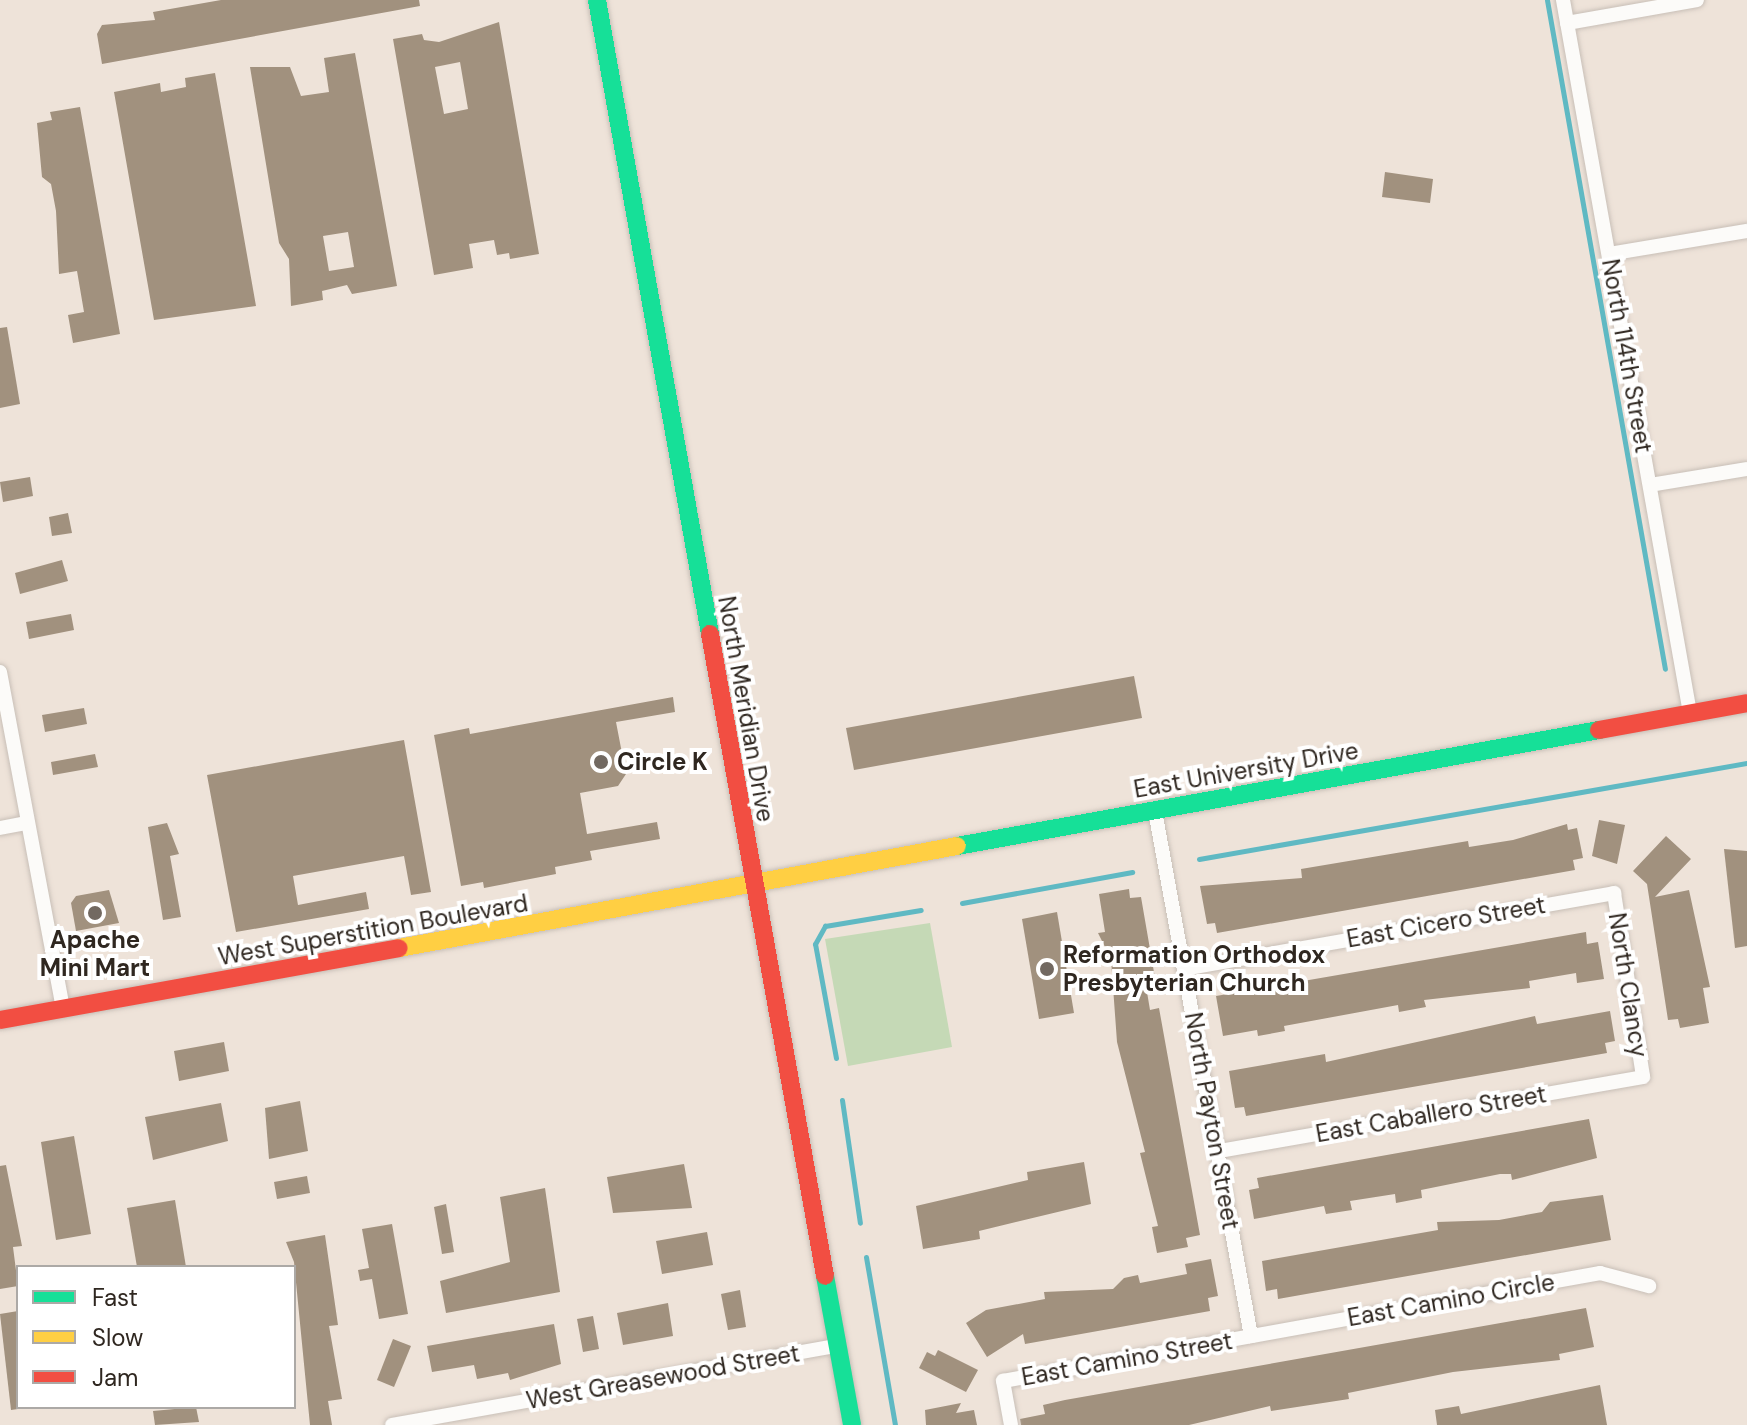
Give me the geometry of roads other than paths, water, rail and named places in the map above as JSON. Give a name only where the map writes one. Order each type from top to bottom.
[{"type":"main road","name":"North Meridian Drive","points":[[597,0],[852,1425]]},
{"type":"main road","name":"East University Drive","points":[[754,885],[1747,703]]},
{"type":"main road","name":"West Superstition Boulevard","points":[[0,1020],[754,885]]},
{"type":"street","name":"North 114th Street","points":[[1563,0],[1690,713]]},
{"type":"street","points":[[1567,23],[1697,0]]},
{"type":"street","points":[[1609,254],[1747,231]]},
{"type":"street","points":[[1650,485],[1747,469]]},
{"type":"street","points":[[0,672],[63,1009]]},
{"type":"street","name":"North Payton Street","points":[[1155,811],[1251,1336]]},
{"type":"street","points":[[0,828],[26,823]]},
{"type":"street","name":"East Cicero Street","points":[[1184,969],[1614,893]]},
{"type":"street","name":"North Clancy","points":[[1614,893],[1643,1077]]},
{"type":"street","name":"East Caballero Street","points":[[1218,1151],[1643,1077]]},
{"type":"street","name":"East Camino Circle","points":[[1251,1336],[1600,1273],[1649,1286]]},
{"type":"street","name":"East Camino Street","points":[[1011,1425],[1003,1381],[1251,1336]]},
{"type":"street","name":"West Greasewood Street","points":[[392,1425],[839,1345]]},
{"type":"waterway","points":[[1547,0],[1665,669]]},
{"type":"waterway","points":[[1199,859],[1747,763]]},
{"type":"waterway","points":[[962,903],[1132,872]]},
{"type":"waterway","points":[[836,1058],[815,944],[825,926],[921,910]]},
{"type":"waterway","points":[[842,1100],[860,1223]]},
{"type":"waterway","points":[[866,1257],[895,1425]]},
{"type":"place","name":"Circle K","points":[[601,762]]},
{"type":"place","name":"Apache Mini Mart","points":[[95,913]]},
{"type":"place","name":"Reformation Orthodox Presbyterian Church","points":[[1047,969]]}]
